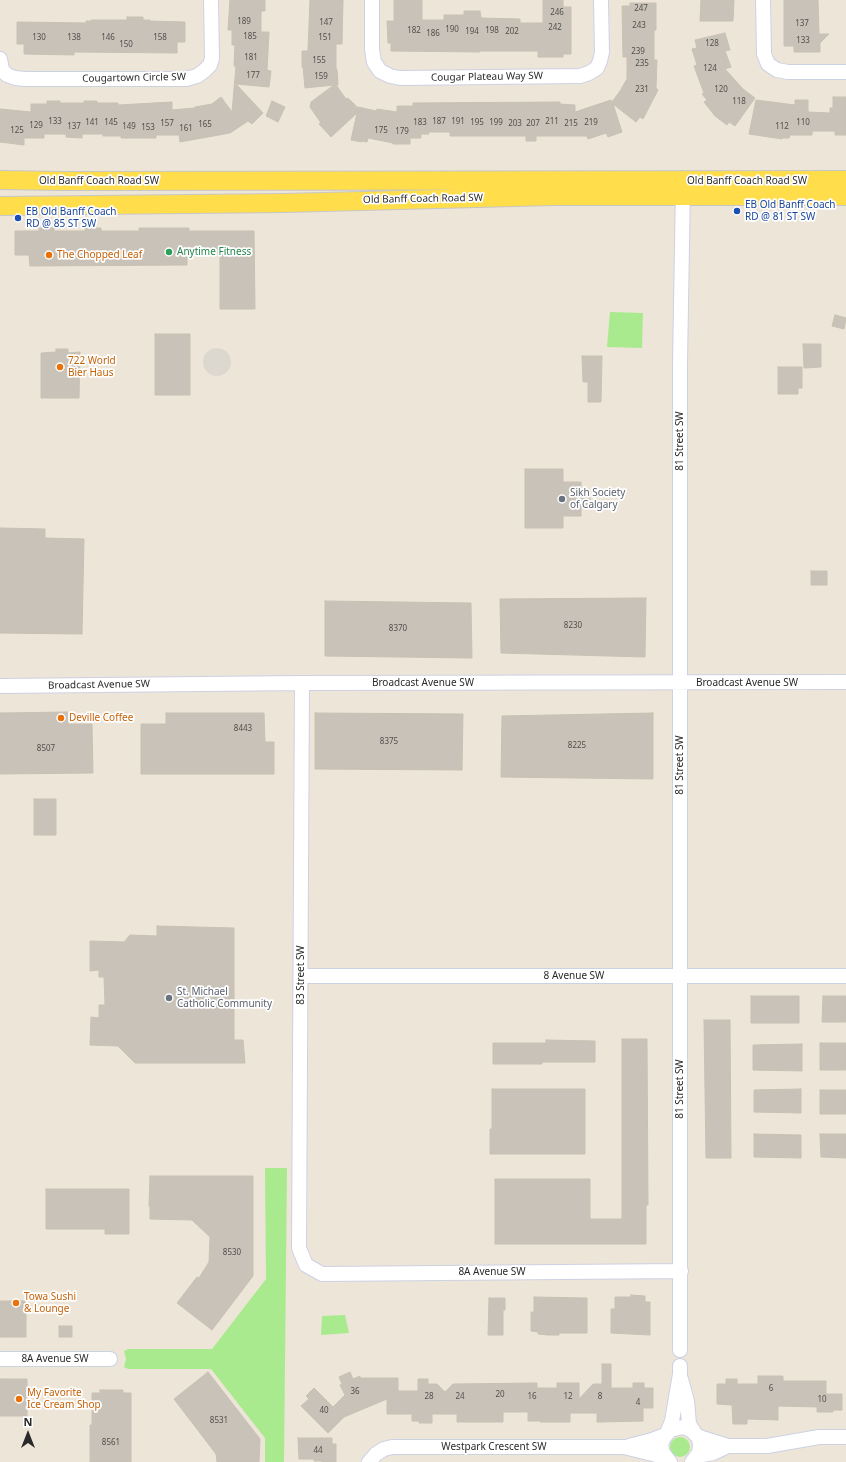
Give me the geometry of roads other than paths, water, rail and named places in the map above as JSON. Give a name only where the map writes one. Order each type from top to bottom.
[{"type":"main road","points":[[0,177],[23,181]]},
{"type":"main road","name":"Old Banff Coach Road SW","points":[[0,180],[683,188],[846,196]]},
{"type":"main road","name":"Old Banff Coach Road SW","points":[[0,206],[284,203],[554,196],[846,180]]},
{"type":"street","name":"Cougartown Circle SW","points":[[0,59],[2,70],[7,75],[20,79],[186,79],[197,76],[210,65],[212,58],[211,0]]},
{"type":"street","name":"Cougar Plateau Way SW","points":[[372,0],[372,49],[374,62],[380,71],[390,76],[400,78],[580,76],[589,73],[597,68],[602,52],[601,0]]},
{"type":"street","points":[[763,0],[764,54],[768,64],[777,70],[788,72],[846,72]]},
{"type":"street","name":"81 Street SW","points":[[680,1350],[680,364],[683,188]]},
{"type":"street","name":"Broadcast Avenue SW","points":[[0,686],[302,683],[846,682]]},
{"type":"street","name":"83 Street SW","points":[[302,683],[300,1248],[306,1265]]},
{"type":"street","name":"8 Avenue SW","points":[[301,976],[846,976]]},
{"type":"street","name":"8A Avenue SW","points":[[306,1265],[322,1274],[681,1271]]},
{"type":"street","name":"8A Avenue SW","points":[[0,1359],[110,1359]]},
{"type":"street","points":[[667,1460],[661,1446],[672,1421],[680,1370],[687,1401],[689,1424],[699,1438],[699,1453],[693,1461]]},
{"type":"street","name":"Westpark Crescent SW","points":[[369,1462],[376,1454],[384,1449],[392,1447],[624,1447],[652,1440],[678,1427],[687,1428],[702,1438],[728,1446]]},
{"type":"street","points":[[693,1461],[702,1455],[713,1453],[728,1446],[767,1446],[819,1437],[846,1437]]},
{"type":"street","name":"Westpark Crescent SW","points":[[624,1447],[667,1460]]},
{"type":"place","name":"EB Old Banff Coach RD @ 81 ST SW","points":[[737,211]]},
{"type":"place","name":"EB Old Banff Coach RD @ 85 ST SW","points":[[18,218]]},
{"type":"place","name":"Anytime Fitness","points":[[169,252]]},
{"type":"place","name":"The Chopped Leaf","points":[[49,255]]},
{"type":"place","name":"722 World Bier Haus","points":[[60,367]]},
{"type":"place","name":"Sikh Society of Calgary","points":[[562,499]]},
{"type":"place","name":"Deville Coffee","points":[[61,718]]},
{"type":"place","name":"St. Michael Catholic Community","points":[[169,998]]},
{"type":"place","name":"Towa Sushi & Lounge","points":[[16,1303]]},
{"type":"place","name":"My Favorite Ice Cream Shop","points":[[19,1399]]}]
